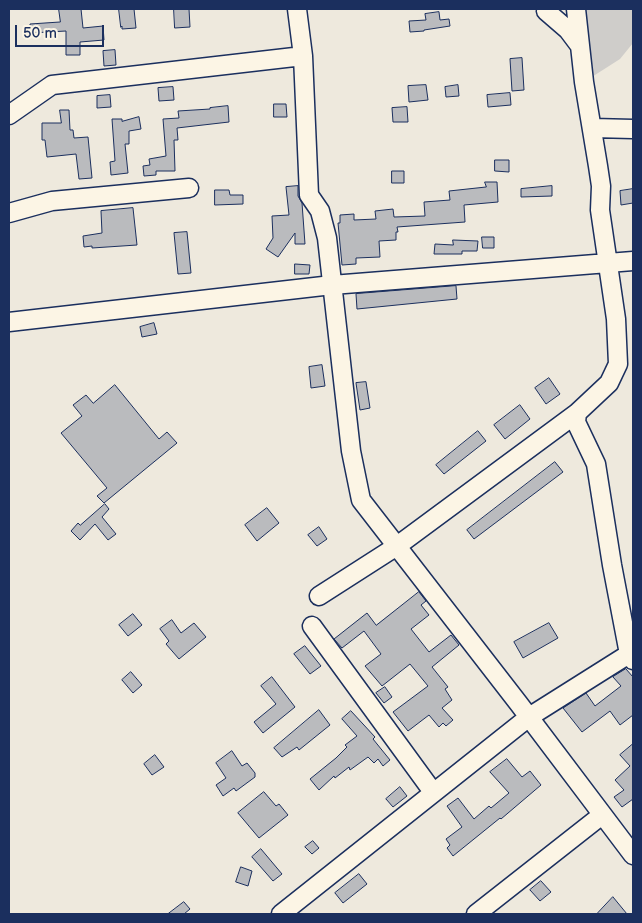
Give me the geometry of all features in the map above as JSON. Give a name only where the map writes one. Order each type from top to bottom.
[{"type":"street","points":[[297,9],[303,56],[310,195],[320,211],[327,238],[351,451],[361,500],[633,855]]},
{"type":"street","points":[[560,9],[546,12],[556,18],[581,47]]},
{"type":"street","points":[[319,596],[396,546],[577,413],[609,383],[618,364],[616,319],[600,210],[600,186],[593,128],[584,82],[576,9]]},
{"type":"street","points":[[9,115],[52,85],[303,56]]},
{"type":"street","points":[[593,128],[633,129]]},
{"type":"street","points":[[9,214],[52,201],[189,188]]},
{"type":"street","points":[[9,322],[332,285],[633,261]]},
{"type":"street","points":[[282,914],[529,717],[631,657],[612,565],[596,464],[576,422],[577,413]]},
{"type":"street","points":[[312,626],[433,792]]},
{"type":"street","points":[[476,914],[602,815]]},
{"type":"shaded area","points":[[576,9],[633,9],[633,43],[620,59],[584,82]]},
{"type":"building","points":[[59,9],[81,9],[83,28],[103,26],[104,40],[80,42],[80,55],[66,55],[66,31],[30,33],[30,24],[60,22]]},
{"type":"building","points":[[119,9],[134,9],[136,28],[122,29]]},
{"type":"building","points":[[174,9],[189,9],[190,27],[175,28]]},
{"type":"building","points":[[439,12],[440,20],[449,19],[450,26],[410,32],[409,21],[426,20],[425,14]]},
{"type":"building","points":[[115,50],[116,65],[104,66],[103,51]]},
{"type":"building","points":[[522,58],[524,90],[512,91],[510,59]]},
{"type":"building","points":[[426,85],[428,100],[409,102],[408,86]]},
{"type":"building","points":[[458,85],[459,96],[446,97],[445,87]]},
{"type":"building","points":[[173,87],[174,100],[159,101],[158,88]]},
{"type":"building","points":[[510,93],[511,105],[488,107],[487,95]]},
{"type":"building","points":[[110,95],[111,107],[97,108],[97,96]]},
{"type":"building","points":[[274,104],[286,104],[287,117],[274,117]]},
{"type":"building","points":[[228,106],[229,122],[177,128],[178,140],[174,140],[175,171],[156,171],[156,175],[144,176],[143,166],[150,165],[149,159],[166,156],[163,119],[179,118],[178,111]]},
{"type":"building","points":[[407,107],[408,122],[393,122],[392,108]]},
{"type":"building","points":[[60,110],[69,110],[70,130],[73,130],[74,138],[88,137],[92,178],[79,179],[76,154],[47,157],[45,140],[42,140],[42,123],[61,123]]},
{"type":"building","points":[[139,117],[141,129],[129,131],[129,144],[125,144],[128,173],[111,175],[110,162],[115,161],[112,119],[122,119],[122,121]]},
{"type":"building","points":[[495,160],[509,160],[509,172],[495,171]]},
{"type":"building","points":[[392,171],[404,171],[404,183],[392,183]]},
{"type":"building","points":[[485,182],[497,182],[498,202],[464,205],[465,222],[397,227],[396,240],[379,241],[380,257],[356,258],[356,264],[342,265],[338,223],[340,223],[340,215],[354,214],[354,220],[376,219],[375,211],[393,209],[394,217],[425,216],[424,202],[450,200],[449,191],[486,187]]},
{"type":"building","points":[[298,186],[298,196],[302,203],[305,244],[295,244],[295,233],[278,257],[266,249],[273,238],[272,216],[289,215],[286,187]]},
{"type":"building","points":[[552,186],[552,196],[521,197],[521,189]]},
{"type":"building","points":[[633,189],[633,203],[621,205],[620,191]]},
{"type":"building","points":[[215,190],[229,190],[230,195],[243,195],[243,204],[215,205]]},
{"type":"building","points":[[133,208],[137,245],[84,247],[83,236],[102,233],[101,211]]},
{"type":"building","points":[[187,232],[191,273],[178,274],[174,233]]},
{"type":"building","points":[[482,237],[494,237],[494,248],[483,248]]},
{"type":"building","points":[[453,240],[478,241],[477,251],[462,251],[462,254],[434,254],[435,244],[453,245]]},
{"type":"building","points":[[295,264],[310,265],[309,274],[295,274]]},
{"type":"building","points":[[456,286],[457,299],[357,309],[356,294]]},
{"type":"building","points":[[154,323],[157,334],[142,337],[140,327]]},
{"type":"building","points":[[322,365],[325,386],[311,388],[309,367]]},
{"type":"building","points":[[549,378],[560,394],[546,404],[535,388]]},
{"type":"building","points":[[366,382],[370,408],[360,410],[356,383]]},
{"type":"building","points":[[115,385],[159,439],[167,432],[177,443],[104,503],[97,496],[107,488],[61,433],[82,416],[73,405],[86,395],[93,403]]},
{"type":"building","points":[[520,405],[530,419],[505,439],[494,425]]},
{"type":"building","points":[[478,431],[486,441],[444,474],[436,465]]},
{"type":"building","points":[[555,462],[563,472],[474,539],[467,530]]},
{"type":"building","points":[[105,504],[109,509],[102,517],[116,534],[108,540],[95,524],[80,540],[71,531],[78,523],[80,525]]},
{"type":"building","points":[[267,508],[279,523],[257,541],[245,525]]},
{"type":"building","points":[[319,527],[327,539],[317,546],[308,535]]},
{"type":"building","points":[[419,592],[426,601],[421,605],[429,615],[411,629],[429,652],[451,635],[459,645],[432,667],[448,687],[445,689],[452,700],[442,708],[453,720],[446,726],[443,723],[439,727],[429,715],[408,731],[393,712],[428,686],[410,664],[382,686],[365,666],[381,654],[364,631],[342,648],[334,639],[367,613],[376,625]]},
{"type":"building","points":[[133,614],[142,625],[128,636],[119,625]]},
{"type":"building","points":[[172,620],[181,633],[194,623],[206,637],[179,659],[166,644],[169,641],[160,629]]},
{"type":"building","points":[[549,623],[558,638],[523,658],[514,642]]},
{"type":"building","points":[[305,646],[321,666],[310,674],[294,654]]},
{"type":"building","points":[[626,669],[633,677],[633,715],[620,725],[610,711],[582,732],[563,708],[586,693],[595,706],[621,686],[613,677]]},
{"type":"building","points":[[131,672],[142,685],[133,693],[122,680]]},
{"type":"building","points":[[272,677],[295,707],[263,733],[254,722],[276,704],[261,686]]},
{"type":"building","points":[[385,687],[392,697],[384,703],[376,693]]},
{"type":"building","points":[[319,710],[330,725],[299,750],[297,747],[282,757],[274,748]]},
{"type":"building","points":[[351,711],[375,737],[373,739],[390,760],[383,766],[378,759],[374,763],[368,757],[350,770],[349,767],[335,778],[334,776],[319,790],[310,779],[336,758],[347,747],[345,745],[357,736],[342,719]]},
{"type":"building","points":[[633,744],[633,799],[622,807],[614,797],[624,790],[615,780],[630,766],[620,755]]},
{"type":"building","points":[[232,751],[242,766],[247,763],[255,773],[255,777],[236,791],[234,788],[223,796],[216,785],[226,778],[216,763]]},
{"type":"building","points":[[155,755],[164,767],[152,775],[144,764]]},
{"type":"building","points":[[507,759],[522,777],[530,771],[541,785],[453,856],[447,848],[450,845],[446,839],[462,827],[447,806],[458,798],[474,819],[489,806],[491,808],[509,793],[490,772]]},
{"type":"building","points":[[400,787],[407,796],[393,807],[386,799]]},
{"type":"building","points":[[264,792],[276,806],[279,804],[288,815],[259,838],[238,813]]},
{"type":"building","points":[[313,841],[319,848],[312,854],[305,847]]},
{"type":"building","points":[[261,849],[282,874],[273,881],[252,857]]},
{"type":"building","points":[[241,867],[252,871],[248,886],[236,882]]},
{"type":"building","points":[[359,874],[367,884],[343,903],[335,893]]},
{"type":"building","points":[[541,881],[551,892],[540,901],[530,890]]},
{"type":"building","points":[[613,897],[627,914],[597,914]]},
{"type":"building","points":[[184,902],[190,909],[184,914],[168,914]]}]
